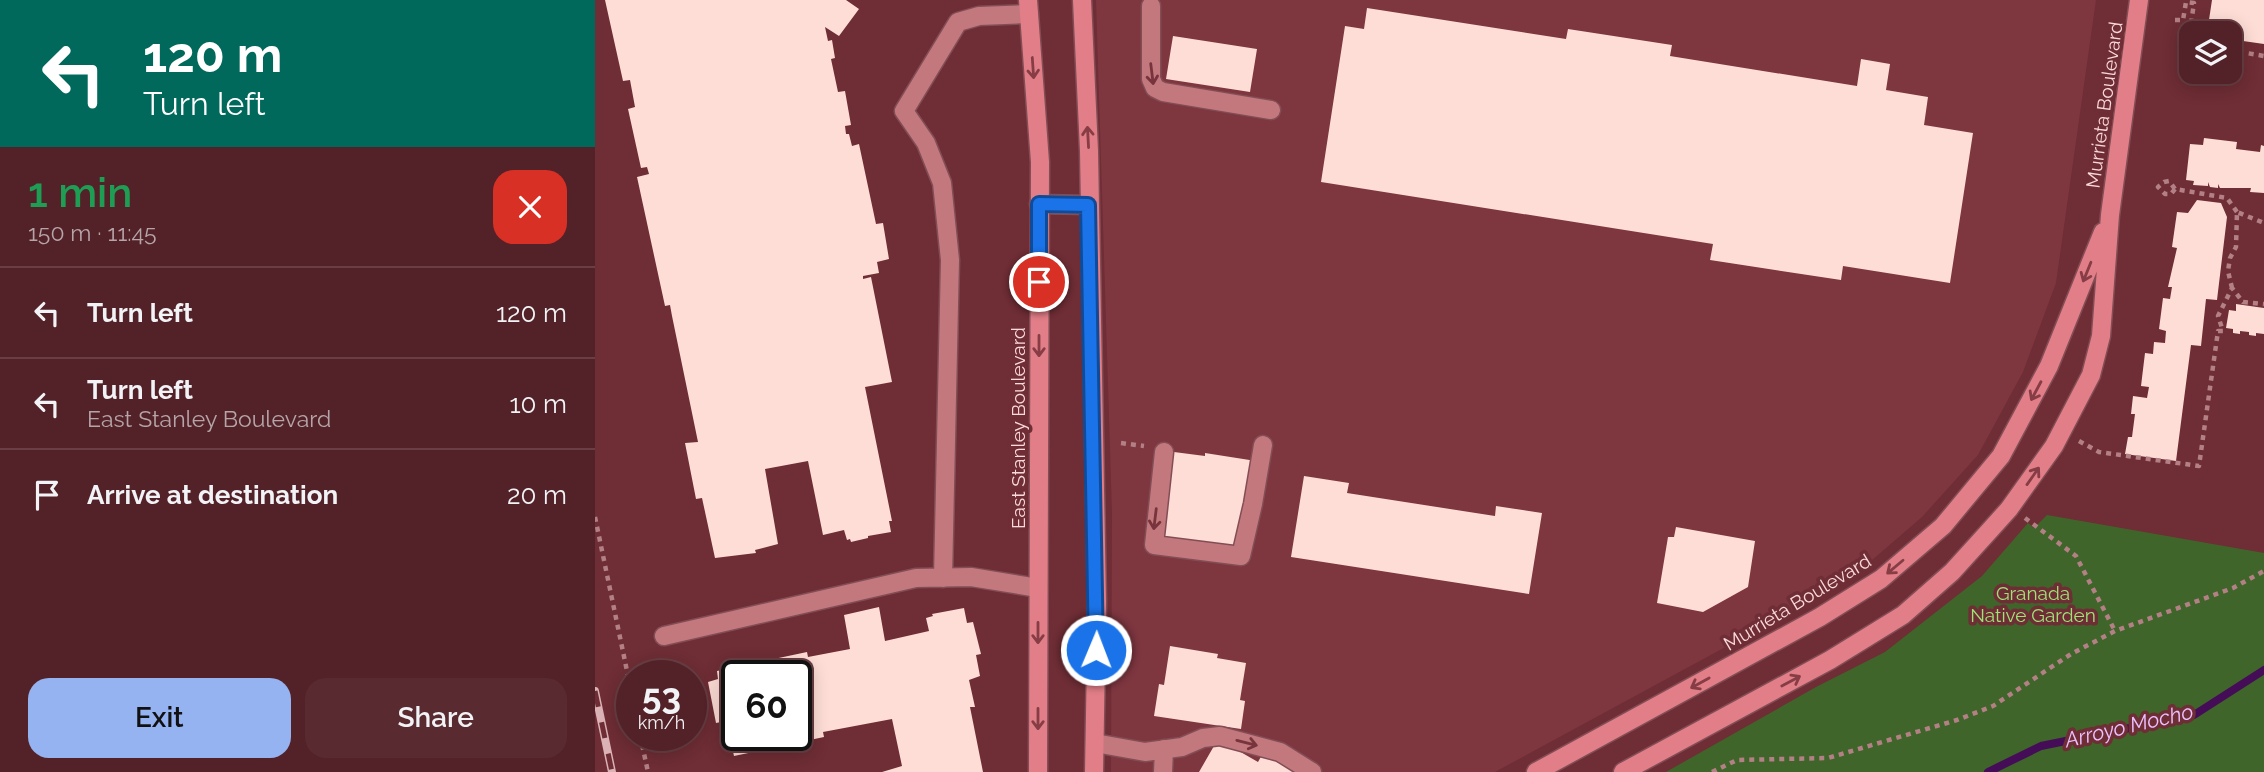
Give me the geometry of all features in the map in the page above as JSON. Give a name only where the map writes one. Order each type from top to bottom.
[{"type":"main road","points":[[1082,0],[1089,151],[1097,602],[1094,772]]},
{"type":"main road","name":"Murrieta Boulevard","points":[[1623,772],[1830,660],[1903,615],[1952,572],[2009,509],[2054,446],[2091,375],[2101,336],[2110,215],[2139,0]]},
{"type":"main road","name":"East Stanley Boulevard","points":[[1029,7],[1040,162],[1038,772]]},
{"type":"main road","name":"Murrieta Boulevard","points":[[1536,772],[1820,617],[1881,579],[1943,526],[2000,456],[2049,366],[2110,215]]},
{"type":"lane","points":[[1151,6],[1151,79],[1155,88],[1163,92],[1271,110]]},
{"type":"lane","points":[[943,578],[950,260],[942,183],[926,143],[904,111],[958,22],[1029,7]]},
{"type":"lane","points":[[1039,204],[1088,205]]},
{"type":"lane","points":[[1164,452],[1154,545],[1241,556],[1263,445]]},
{"type":"lane","points":[[664,636],[916,578],[971,577],[1038,588]]},
{"type":"lane","points":[[1095,743],[1145,752],[1220,736],[1280,752],[1312,772]]},
{"type":"lane","points":[[1163,772],[1173,748]]},
{"type":"path","points":[[2175,20],[2183,20],[2186,2],[2194,3],[2191,21]]},
{"type":"path","points":[[2242,52],[2264,56]]},
{"type":"path","points":[[2175,189],[2171,194],[2165,194],[2156,187],[2169,181],[2175,189],[2227,198],[2237,212],[2264,223]]},
{"type":"path","points":[[2237,212],[2236,247],[2230,258],[2228,271],[2232,288],[2243,302],[2264,304]]},
{"type":"path","points":[[2079,441],[2099,452],[2199,466],[2218,331],[2223,331],[2218,316],[2232,288]]},
{"type":"path","points":[[2009,509],[2027,519],[2076,556],[2115,631]]},
{"type":"path","points":[[595,517],[625,660]]},
{"type":"path","points":[[1712,772],[1737,760],[1828,758],[1957,720],[1993,706],[2071,654],[2115,631],[2233,589],[2264,571]]},
{"type":"path","points":[[643,751],[648,772]]},
{"type":"shaded area","points":[[1096,0],[2096,0],[2056,283],[2023,372],[1978,455],[1922,517],[1849,580],[1495,772],[1111,772],[1112,514]]},
{"type":"green space","name":"Granada Native Garden","points":[[2047,515],[2264,553],[2264,772],[1666,772],[1816,687],[1885,652],[1982,576],[2028,523],[2034,528]]},
{"type":"building","points":[[605,0],[846,0],[859,9],[839,36],[825,27],[828,41],[832,40],[835,58],[831,59],[838,92],[845,91],[851,125],[845,126],[846,134],[849,134],[852,146],[859,144],[876,224],[883,223],[889,259],[877,262],[879,273],[863,276],[863,279],[871,277],[892,382],[865,387],[892,521],[889,521],[891,532],[851,542],[850,539],[847,540],[844,530],[823,535],[808,461],[765,469],[778,544],[755,550],[756,553],[715,558],[702,498],[696,499],[685,443],[698,442],[670,305],[665,306],[637,177],[649,174],[647,167],[641,168],[628,109],[635,107],[630,80],[623,81]]},
{"type":"building","points":[[2212,0],[2264,0],[2264,44],[2242,41],[2242,21],[2209,21]]},
{"type":"building","points":[[1367,8],[1566,39],[1568,29],[1672,45],[1670,56],[1857,86],[1861,59],[1890,64],[1886,90],[1928,97],[1924,125],[1973,133],[1950,283],[1843,266],[1841,280],[1710,260],[1713,244],[1321,182],[1345,26],[1364,29]]},
{"type":"building","points":[[1173,36],[1257,49],[1250,92],[1166,79]]},
{"type":"building","points":[[2204,138],[2237,142],[2236,149],[2260,152],[2261,145],[2264,146],[2264,193],[2250,192],[2251,188],[2220,188],[2218,184],[2218,188],[2210,187],[2208,182],[2208,186],[2193,185],[2194,181],[2186,180],[2190,144],[2203,145]]},
{"type":"building","points":[[2197,200],[2221,203],[2227,217],[2217,300],[2206,299],[2201,346],[2191,345],[2176,461],[2125,454],[2128,437],[2132,437],[2135,414],[2131,414],[2133,396],[2147,398],[2149,387],[2141,386],[2145,353],[2153,354],[2154,342],[2165,343],[2166,331],[2159,329],[2163,298],[2170,299],[2172,287],[2168,287],[2177,248],[2172,247],[2177,212],[2188,213]]},
{"type":"building","points":[[2236,304],[2264,308],[2264,334],[2256,333],[2256,336],[2249,335],[2249,332],[2233,333],[2233,329],[2226,328],[2229,310],[2236,311]]},
{"type":"building","points":[[1174,452],[1205,456],[1205,453],[1256,461],[1243,545],[1234,543],[1232,553],[1158,541]]},
{"type":"building","points":[[1304,476],[1349,483],[1347,493],[1495,516],[1496,506],[1542,513],[1529,594],[1291,557]]},
{"type":"building","points":[[1676,527],[1755,541],[1748,587],[1703,612],[1657,603],[1668,537],[1674,537]]},
{"type":"building","points":[[879,607],[885,641],[929,631],[926,618],[933,616],[932,614],[964,608],[967,623],[973,622],[981,654],[976,655],[980,676],[969,680],[975,707],[970,707],[983,772],[882,772],[902,766],[892,719],[823,732],[824,737],[812,740],[812,660],[769,660],[807,652],[808,657],[850,649],[844,615]]},
{"type":"building","points":[[1170,646],[1218,654],[1217,658],[1246,663],[1240,700],[1245,701],[1241,729],[1154,716],[1159,684],[1164,685]]},
{"type":"building","points":[[721,670],[721,722],[716,723],[708,682],[718,679],[717,671]]},
{"type":"building","points":[[1218,739],[1258,762],[1263,753],[1295,772],[1199,772]]},
{"type":"building","points":[[733,751],[758,751],[734,756]]},
{"type":"waterway","name":"Arroyo Mocho","points":[[1988,772],[2041,746],[2194,715],[2264,670]]},
{"type":"railway","points":[[595,691],[612,772]]},
{"type":"route","points":[[1039,282],[1039,204],[1088,205],[1096,650]]}]
